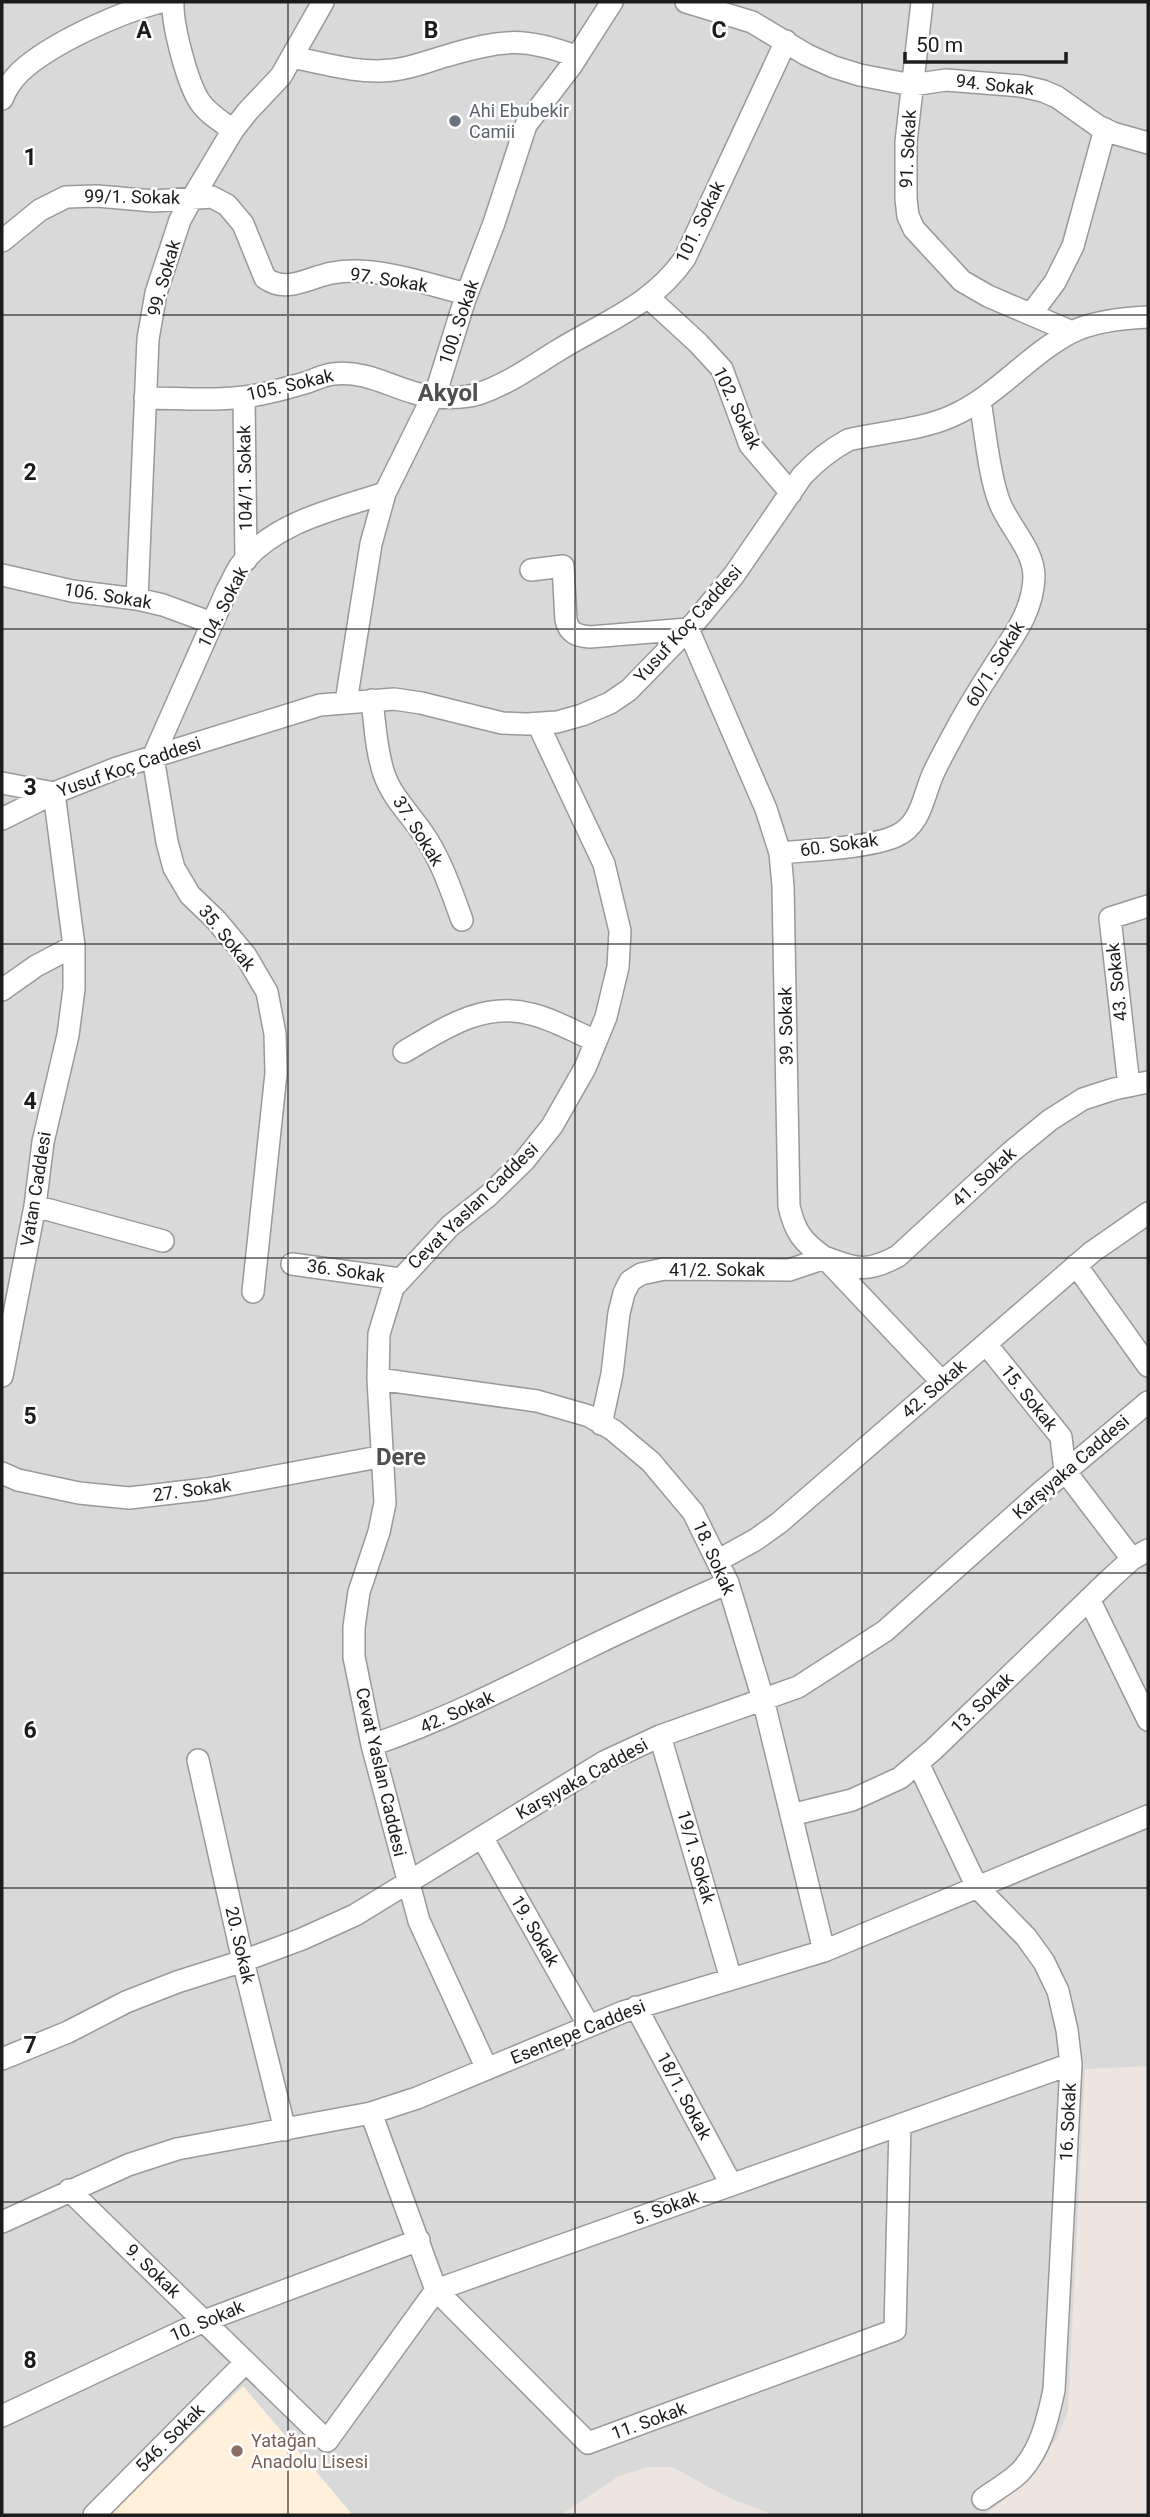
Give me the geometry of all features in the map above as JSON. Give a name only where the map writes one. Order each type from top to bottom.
[{"type":"street","points":[[2,99],[19,73],[44,55],[136,9],[160,2]]},
{"type":"street","points":[[173,2],[187,74],[199,102],[209,113],[233,130]]},
{"type":"street","name":"99. Sokak","points":[[137,599],[148,339],[156,293],[180,220],[193,197],[233,130],[281,76],[323,2]]},
{"type":"street","name":"100. Sokak","points":[[346,702],[371,544],[385,493],[433,397],[526,125],[577,57],[612,2]]},
{"type":"street","points":[[685,2],[752,22],[834,67],[912,85]]},
{"type":"street","name":"91. Sokak","points":[[922,2],[906,142],[908,216],[914,229],[962,281],[1072,332]]},
{"type":"street","name":"101. Sokak","points":[[433,397],[475,395],[517,378],[648,297],[671,279],[685,258],[786,41]]},
{"type":"street","points":[[292,57],[369,72],[416,66],[473,48],[505,42],[547,45],[577,57]]},
{"type":"street","name":"94. Sokak","points":[[912,85],[946,80],[1032,88],[1057,97],[1105,129],[1148,143]]},
{"type":"street","points":[[1031,314],[1055,282],[1073,246],[1105,129]]},
{"type":"street","name":"99/1. Sokak","points":[[2,241],[40,210],[66,197],[97,196],[154,201],[193,197]]},
{"type":"street","name":"97. Sokak","points":[[193,197],[212,197],[227,205],[243,224],[265,278],[272,283],[290,285],[333,273],[367,272],[467,294]]},
{"type":"street","name":"102. Sokak","points":[[648,297],[722,369],[750,445],[791,493]]},
{"type":"street","name":"Yusuf Koç Caddesi","points":[[2,819],[54,793],[153,757],[320,705],[394,699],[502,723],[538,724],[582,715],[610,703],[636,683],[688,629],[734,575],[815,462],[848,440],[950,417],[980,401],[1072,332],[1094,324],[1148,317]]},
{"type":"street","name":"105. Sokak","points":[[145,398],[244,397],[280,390],[330,374],[344,373],[362,375],[433,397]]},
{"type":"street","name":"104/1. Sokak","points":[[244,397],[246,560]]},
{"type":"street","name":"60/1. Sokak","points":[[897,836],[921,810],[932,777],[952,737],[1018,632],[1030,601],[1034,576],[1031,557],[1009,524],[998,498],[980,401]]},
{"type":"street","name":"104. Sokak","points":[[153,757],[227,590],[246,560],[270,539],[294,525],[385,493]]},
{"type":"street","points":[[531,570],[563,566],[566,620],[568,628],[574,634],[590,637],[688,629]]},
{"type":"street","name":"106. Sokak","points":[[2,575],[72,591],[137,599],[163,605],[212,623]]},
{"type":"street","name":"39. Sokak","points":[[688,629],[766,808],[780,853],[783,886],[789,1206],[794,1228],[942,1382]]},
{"type":"street","name":"37. Sokak","points":[[372,700],[378,748],[385,776],[398,802],[422,832],[440,862],[462,920]]},
{"type":"street","name":"Cevat Yaslan Caddesi","points":[[487,2068],[423,1932],[407,1883],[372,1745],[354,1657],[354,1627],[359,1592],[379,1532],[385,1503],[378,1379],[379,1334],[393,1288],[450,1226],[488,1196],[524,1161],[552,1126],[585,1068],[606,1017],[618,967],[620,931],[604,864],[538,724]]},
{"type":"street","name":"35. Sokak","points":[[153,757],[174,869],[190,895],[216,920],[246,956],[267,992],[275,1034],[276,1073],[253,1292]]},
{"type":"street","points":[[2,783],[54,793]]},
{"type":"street","name":"Vatan Caddesi","points":[[2,1376],[36,1206],[43,1142],[68,1035],[74,989],[74,946],[54,793]]},
{"type":"street","name":"60. Sokak","points":[[780,853],[872,843],[897,836]]},
{"type":"street","name":"43. Sokak","points":[[1138,1084],[1110,918],[1148,906]]},
{"type":"street","points":[[2,990],[74,946]]},
{"type":"street","points":[[404,1052],[456,1021],[488,1012],[531,1014],[596,1041]]},
{"type":"street","name":"41. Sokak","points":[[825,1258],[847,1266],[867,1269],[898,1256],[1011,1152],[1050,1120],[1083,1100],[1138,1084]]},
{"type":"street","points":[[36,1206],[163,1241]]},
{"type":"street","name":"42. Sokak","points":[[717,1561],[779,1523],[1076,1265],[1148,1213]]},
{"type":"street","name":"41/2. Sokak","points":[[601,1424],[612,1374],[619,1313],[630,1281],[641,1274],[664,1269],[789,1270],[825,1258]]},
{"type":"street","name":"36. Sokak","points":[[292,1264],[400,1279]]},
{"type":"street","points":[[1076,1265],[1148,1366]]},
{"type":"street","name":"15. Sokak","points":[[986,1343],[1060,1437],[1065,1471],[1140,1554]]},
{"type":"street","name":"18. Sokak","points":[[378,1379],[537,1401],[589,1416],[628,1442],[670,1483],[693,1512],[728,1583],[763,1699],[824,1951]]},
{"type":"street","name":"Karşıyaka Caddesi","points":[[2,2059],[68,2032],[126,2001],[302,1939],[355,1915],[604,1762],[660,1736],[798,1687],[886,1631],[1065,1471],[1148,1402]]},
{"type":"street","name":"27. Sokak","points":[[2,1473],[18,1480],[79,1493],[129,1498],[207,1489],[384,1456]]},
{"type":"street","name":"13. Sokak","points":[[791,1815],[852,1800],[900,1778],[1140,1554]]},
{"type":"street","name":"42. Sokak","points":[[372,1745],[498,1694],[642,1622],[728,1583]]},
{"type":"street","points":[[1089,1599],[1148,1720]]},
{"type":"street","name":"19/1. Sokak","points":[[660,1736],[731,1979]]},
{"type":"street","name":"20. Sokak","points":[[198,1760],[243,1961],[285,2130]]},
{"type":"street","name":"16. Sokak","points":[[918,1763],[977,1887],[1026,1937],[1044,1962],[1058,1991],[1071,2064],[1054,2390],[1037,2448],[1020,2472],[983,2499]]},
{"type":"street","name":"Esentepe Caddesi","points":[[2,2222],[128,2165],[177,2149],[371,2113],[417,2098],[636,2007],[824,1951],[1148,1816]]},
{"type":"street","name":"19. Sokak","points":[[482,1837],[589,2026]]},
{"type":"street","name":"18/1. Sokak","points":[[636,2007],[732,2184]]},
{"type":"street","name":"5. Sokak","points":[[436,2290],[1071,2064]]},
{"type":"street","name":"11. Sokak","points":[[371,2113],[436,2290],[588,2443],[895,2330],[900,2125]]},
{"type":"street","name":"9. Sokak","points":[[69,2190],[327,2441],[436,2290]]},
{"type":"street","name":"10. Sokak","points":[[2,2416],[204,2321],[419,2240]]},
{"type":"street","name":"546. Sokak","points":[[94,2515],[246,2361]]},
{"type":"shaded area","points":[[2,2],[1148,2],[1148,2066],[1085,2069],[1068,2411],[1057,2438],[1032,2470],[1003,2501],[984,2515],[774,2515],[731,2499],[672,2467],[648,2467],[619,2476],[561,2515],[2,2515]]},
{"type":"shaded area","name":"Yatağan Anadolu Lisesi","points":[[243,2386],[353,2515],[110,2515]]},
{"type":"place","name":"Ahi Ebubekir Camii","points":[[455,121]]},
{"type":"place","name":"Yatağan Anadolu Lisesi","points":[[237,2451]]},
{"type":"district","name":"Akyol","points":[[448,393]]},
{"type":"district","name":"Dere","points":[[401,1457]]}]
